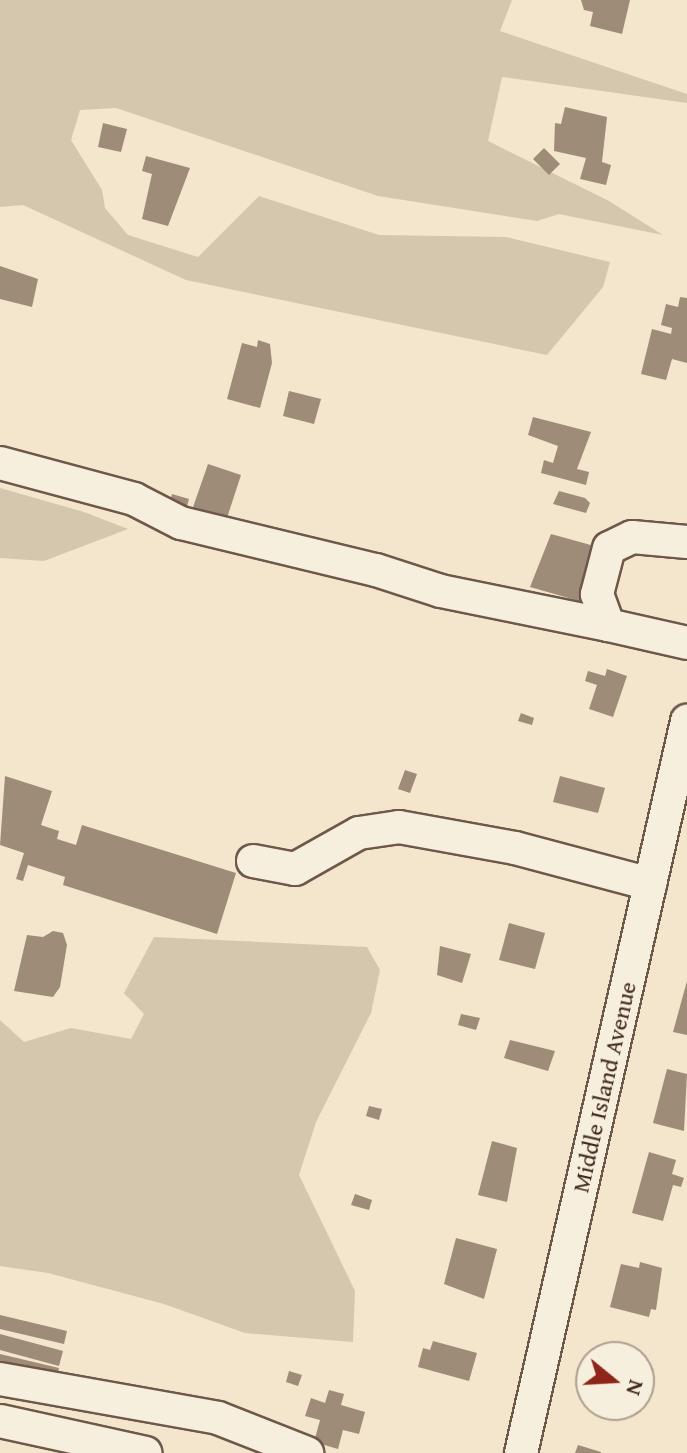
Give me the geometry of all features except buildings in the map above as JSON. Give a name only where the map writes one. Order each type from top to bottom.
[{"type":"street","points":[[0,463],[134,499],[181,523],[376,570],[441,591],[687,643]]},
{"type":"street","points":[[608,625],[597,594],[609,548],[632,537],[687,542]]},
{"type":"street","name":"Middle Island Avenue","points":[[521,1453],[687,721]]},
{"type":"street","points":[[253,861],[295,869],[359,833],[399,827],[515,848],[650,884]]},
{"type":"street","points":[[0,1379],[218,1418],[307,1453]]},
{"type":"street","points":[[0,1421],[146,1453]]},
{"type":"shaded area","points":[[0,0],[512,0],[500,31],[687,94],[687,103],[502,77],[488,141],[609,201],[663,235],[559,214],[537,221],[378,196],[116,108],[80,110],[71,140],[102,190],[105,208],[128,235],[198,257],[259,196],[379,235],[506,237],[610,262],[603,287],[547,355],[186,280],[23,205],[0,207]]},
{"type":"shaded area","points":[[0,488],[84,512],[128,529],[44,561],[0,558]]},
{"type":"shaded area","points":[[154,937],[367,947],[380,970],[371,1013],[316,1122],[299,1175],[355,1291],[353,1342],[245,1333],[164,1304],[48,1273],[0,1266],[0,1020],[24,1042],[71,1028],[131,1039],[144,1014],[124,993]]}]
